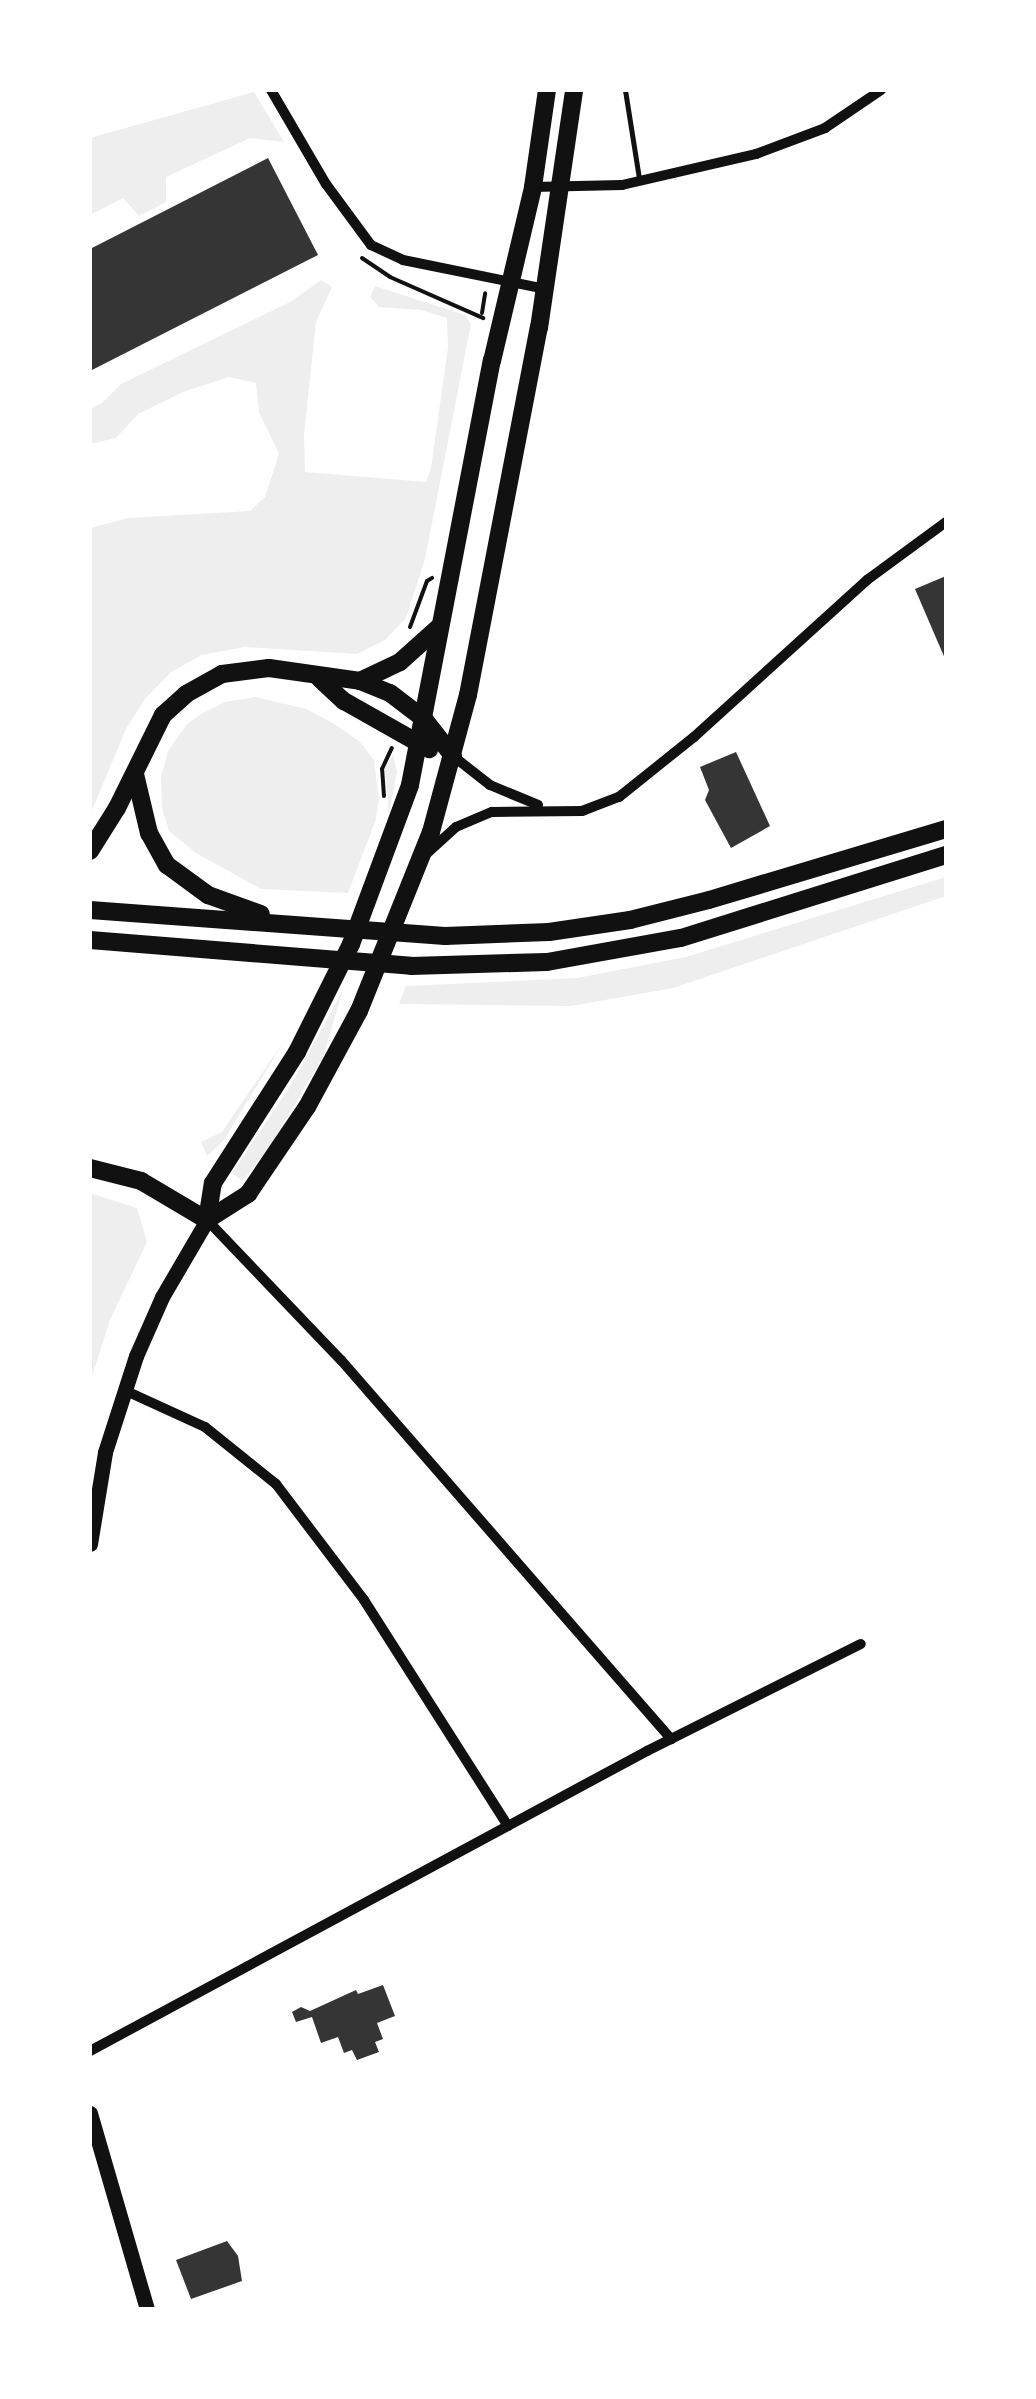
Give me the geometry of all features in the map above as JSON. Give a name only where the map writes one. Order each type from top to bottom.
[{"type":"main road","points":[[90,1544],[105,1452],[124,1390],[162,1296],[206,1220],[213,1182],[311,1027],[391,845],[424,719],[532,187],[547,90]]},
{"type":"main road","points":[[206,1220],[248,1194],[290,1134],[351,1028],[420,863],[453,756],[546,289],[574,90]]},
{"type":"main road","points":[[360,681],[400,662],[441,625]]},
{"type":"main road","points":[[90,851],[135,774],[163,715],[206,681],[258,669],[360,681],[390,693],[424,719],[453,756]]},
{"type":"main road","points":[[320,679],[344,702],[418,744],[453,756]]},
{"type":"main road","points":[[135,774],[148,833],[178,877],[236,908],[325,928]]},
{"type":"main road","points":[[90,910],[494,936],[602,924],[736,893],[946,829]]},
{"type":"main road","points":[[90,940],[412,966],[547,962],[694,934],[946,855]]},
{"type":"main road","points":[[90,1168],[141,1181],[206,1220]]},
{"type":"main road","points":[[90,2112],[147,2309]]},
{"type":"street","points":[[270,90],[326,184],[371,245],[404,260],[546,289]]},
{"type":"street","points":[[532,187],[562,183],[606,186],[640,181],[756,154],[825,128],[881,90]]},
{"type":"street","points":[[420,863],[456,827],[480,816],[549,809],[582,811],[603,805],[640,782],[868,580],[946,522]]},
{"type":"street","points":[[453,756],[490,785],[549,809]]},
{"type":"street","points":[[206,1220],[341,1360],[671,1739]]},
{"type":"street","points":[[124,1390],[205,1427],[276,1484],[382,1630],[508,1826]]},
{"type":"street","points":[[90,2051],[671,1739],[861,1644]]},
{"type":"lane","points":[[624,90],[640,181]]},
{"type":"path","points":[[365,262],[482,317]]},
{"type":"path","points":[[406,632],[427,580]]},
{"type":"path","points":[[382,769],[391,750]]},
{"type":"shaded area","points":[[254,92],[284,142],[250,138],[166,177],[166,202],[139,216],[123,198],[90,215],[90,138]]},
{"type":"shaded area","points":[[321,280],[332,287],[316,322],[304,435],[305,472],[426,482],[448,347],[447,318],[421,310],[379,307],[370,297],[375,286],[465,315],[471,324],[425,559],[406,618],[385,640],[357,654],[244,647],[202,655],[171,672],[145,699],[126,729],[90,815],[90,528],[128,518],[250,511],[265,497],[279,454],[259,412],[256,383],[229,377],[183,392],[138,414],[116,438],[90,444],[90,409],[121,384],[290,302]]},
{"type":"shaded area","points":[[256,697],[306,709],[333,723],[360,742],[374,760],[379,799],[376,819],[348,893],[261,889],[196,853],[169,831],[162,808],[161,777],[168,751],[187,724],[203,713],[225,702]]},
{"type":"shaded area","points":[[393,754],[397,772],[389,815],[385,769]]},
{"type":"shaded area","points":[[946,877],[946,896],[673,988],[571,1006],[399,1004],[406,986],[577,978],[686,957]]},
{"type":"shaded area","points":[[343,990],[323,1057],[272,1143],[243,1181],[232,1173],[289,1088]]},
{"type":"shaded area","points":[[286,1038],[224,1140],[207,1156],[201,1142],[222,1132]]},
{"type":"shaded area","points":[[90,1193],[137,1208],[147,1242],[110,1320],[90,1383]]},
{"type":"building","points":[[268,158],[318,255],[90,371],[90,249]]},
{"type":"building","points":[[946,576],[946,661],[915,589]]},
{"type":"building","points":[[736,752],[770,826],[731,848],[705,800],[709,790],[700,767]]},
{"type":"building","points":[[383,1985],[395,2016],[377,2023],[383,2039],[375,2042],[379,2052],[357,2060],[352,2050],[344,2053],[338,2037],[321,2043],[312,2017],[296,2022],[292,2012],[301,2007],[310,2011],[356,1990],[358,1994]]},
{"type":"building","points":[[227,2241],[238,2256],[242,2281],[191,2299],[176,2260]]}]
